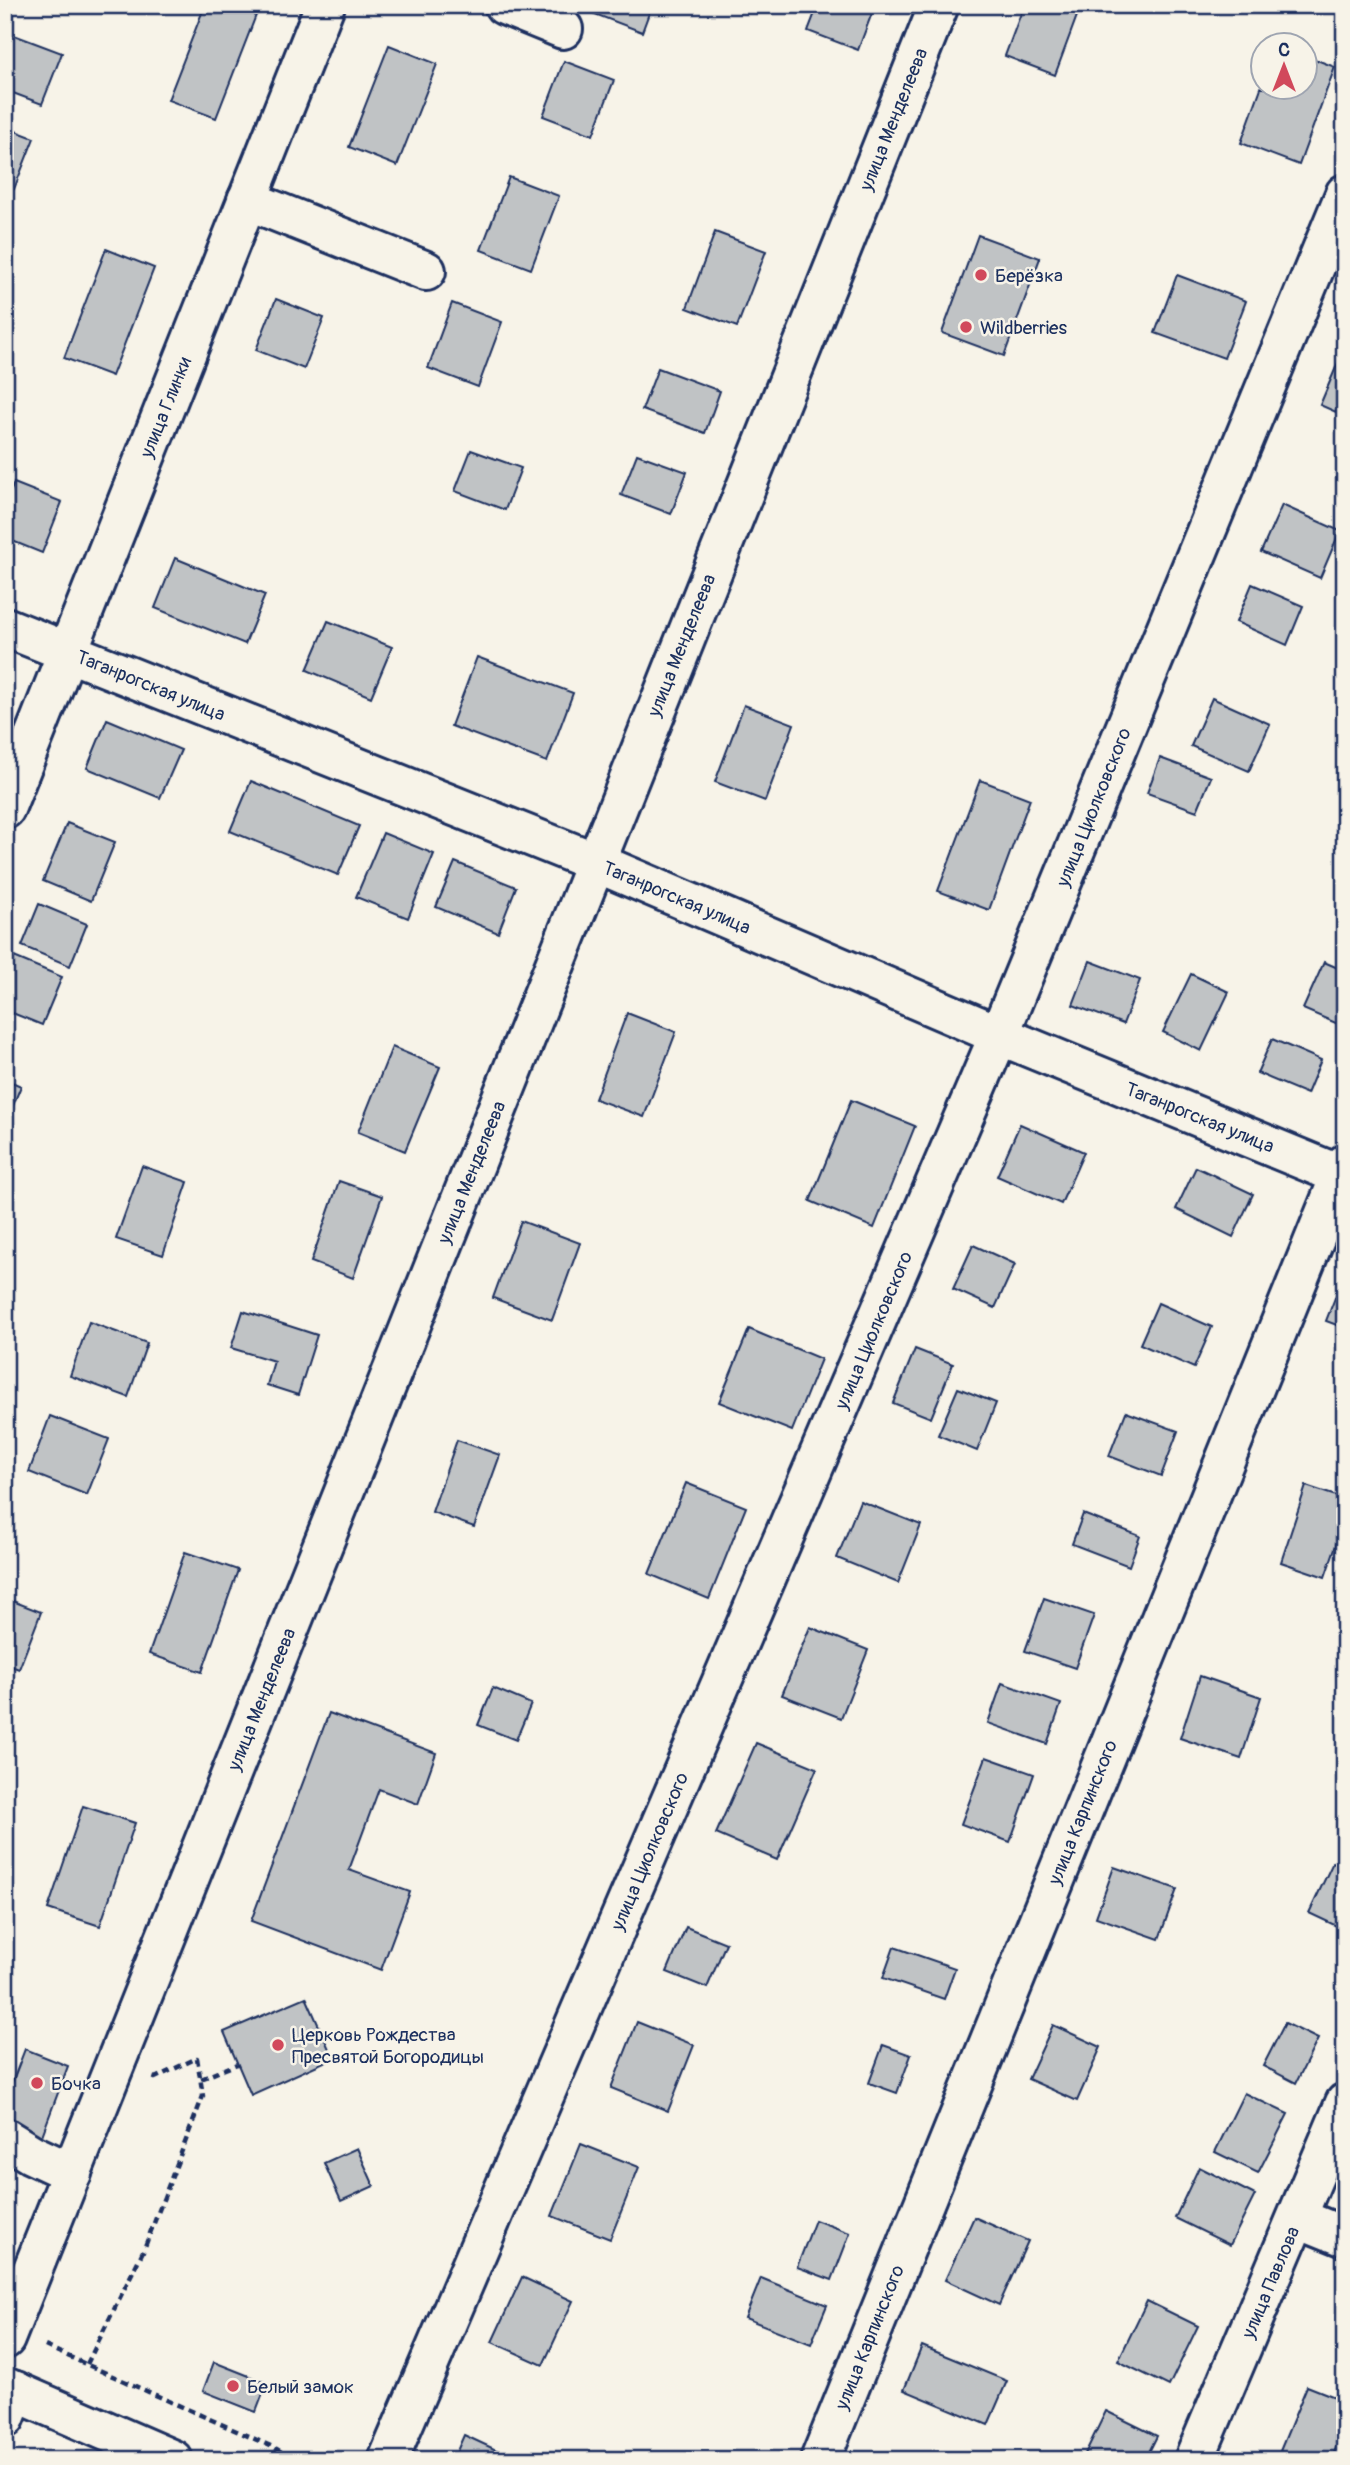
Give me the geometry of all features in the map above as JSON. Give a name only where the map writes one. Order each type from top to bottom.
[{"type":"street","name":"улица Глинки","points":[[5,809],[325,5]]},
{"type":"street","points":[[504,5],[563,29]]},
{"type":"street","name":"улица Менделеева","points":[[5,2339],[939,5]]},
{"type":"street","name":"улица Циолковского","points":[[388,2460],[999,1035],[1345,194]]},
{"type":"street","points":[[247,200],[426,271]]},
{"type":"street","name":"Таганрогская улица","points":[[5,627],[594,862],[999,1035],[1343,1172]]},
{"type":"street","name":"улица Карпинского","points":[[820,2460],[1343,1172]]},
{"type":"street","name":"улица Павлова","points":[[1194,2460],[1345,2103]]},
{"type":"street","points":[[5,2138],[31,2154],[72,2173]]},
{"type":"street","points":[[1298,2218],[1345,2237]]},
{"type":"street","points":[[9,2399],[173,2460]]},
{"type":"path","points":[[116,2063],[155,2078],[197,2058],[203,2096],[144,2249],[86,2364],[275,2448],[295,2460]]},
{"type":"path","points":[[201,2079],[237,2064]]},
{"type":"building","points":[[205,5],[246,5],[258,10],[216,118],[168,100]]},
{"type":"building","points":[[594,5],[652,5],[642,32],[592,13]]},
{"type":"building","points":[[818,5],[875,5],[858,50],[808,31]]},
{"type":"building","points":[[1024,5],[1081,5],[1055,75],[1005,56]]},
{"type":"building","points":[[14,35],[62,53],[42,104],[5,90],[5,57]]},
{"type":"building","points":[[389,45],[437,64],[397,166],[349,147]]},
{"type":"building","points":[[1318,60],[1335,67],[1299,165],[1241,143],[1256,102],[1318,102]]},
{"type":"building","points":[[564,61],[614,80],[593,135],[543,116]]},
{"type":"building","points":[[5,127],[34,138],[14,189],[5,186]]},
{"type":"building","points":[[509,177],[559,196],[531,269],[481,250]]},
{"type":"building","points":[[715,232],[766,251],[737,327],[687,308]]},
{"type":"building","points":[[978,235],[1040,258],[1004,356],[942,333]]},
{"type":"building","points":[[106,249],[154,268],[112,376],[64,358]]},
{"type":"building","points":[[1177,275],[1246,301],[1224,358],[1155,333]]},
{"type":"building","points":[[276,299],[324,318],[304,369],[256,350]]},
{"type":"building","points":[[452,303],[502,322],[478,387],[428,368]]},
{"type":"building","points":[[1340,358],[1345,359],[1345,416],[1320,405]]},
{"type":"building","points":[[658,368],[720,391],[705,433],[642,410]]},
{"type":"building","points":[[471,450],[521,468],[505,510],[455,491]]},
{"type":"building","points":[[637,454],[687,472],[671,514],[621,495]]},
{"type":"building","points":[[14,483],[62,502],[42,553],[5,538],[5,505]]},
{"type":"building","points":[[1282,505],[1340,531],[1320,578],[1261,552]]},
{"type":"building","points":[[175,558],[265,595],[245,644],[155,608]]},
{"type":"building","points":[[1252,584],[1303,606],[1287,645],[1236,622]]},
{"type":"building","points":[[328,621],[392,647],[371,697],[307,670]]},
{"type":"building","points":[[477,657],[573,693],[547,762],[451,726]]},
{"type":"building","points":[[1212,698],[1270,724],[1249,771],[1191,746]]},
{"type":"building","points":[[744,705],[794,724],[765,801],[715,782]]},
{"type":"building","points":[[107,719],[181,750],[160,798],[87,768]]},
{"type":"building","points":[[1160,758],[1211,777],[1197,811],[1147,793]]},
{"type":"building","points":[[980,780],[1030,799],[989,910],[938,891]]},
{"type":"building","points":[[251,781],[359,826],[338,875],[230,831]]},
{"type":"building","points":[[67,823],[115,842],[91,901],[43,881]]},
{"type":"building","points":[[383,833],[434,854],[408,918],[356,897]]},
{"type":"building","points":[[455,862],[516,887],[498,933],[436,907]]},
{"type":"building","points":[[39,904],[87,924],[70,966],[22,946]]},
{"type":"building","points":[[14,957],[62,977],[42,1025],[5,1010],[5,977]]},
{"type":"building","points":[[1090,961],[1140,980],[1123,1024],[1073,1005]]},
{"type":"building","points":[[1324,962],[1345,971],[1345,1027],[1303,1009]]},
{"type":"building","points":[[1191,974],[1229,992],[1201,1051],[1163,1032]]},
{"type":"building","points":[[627,1013],[676,1032],[644,1117],[595,1099]]},
{"type":"building","points":[[1272,1039],[1321,1060],[1307,1094],[1257,1073]]},
{"type":"building","points":[[392,1047],[440,1067],[405,1151],[358,1132]]},
{"type":"building","points":[[5,1079],[21,1086],[5,1125]]},
{"type":"building","points":[[851,1100],[915,1126],[874,1228],[810,1201]]},
{"type":"building","points":[[1020,1124],[1084,1152],[1061,1204],[997,1176]]},
{"type":"building","points":[[142,1166],[188,1182],[163,1255],[116,1239]]},
{"type":"building","points":[[1196,1167],[1253,1194],[1233,1237],[1176,1209]]},
{"type":"building","points":[[339,1181],[382,1196],[353,1278],[311,1262]]},
{"type":"building","points":[[521,1221],[580,1243],[552,1320],[493,1298]]},
{"type":"building","points":[[973,1245],[1015,1264],[995,1308],[953,1289]]},
{"type":"building","points":[[1345,1272],[1345,1328],[1326,1321]]},
{"type":"building","points":[[1158,1303],[1212,1327],[1194,1368],[1140,1344]]},
{"type":"building","points":[[243,1311],[317,1335],[298,1395],[267,1385],[274,1361],[231,1348]]},
{"type":"building","points":[[89,1322],[147,1343],[128,1397],[70,1376]]},
{"type":"building","points":[[749,1329],[821,1359],[792,1431],[719,1402]]},
{"type":"building","points":[[915,1349],[953,1364],[931,1418],[893,1403]]},
{"type":"building","points":[[958,1388],[996,1403],[977,1451],[938,1435]]},
{"type":"building","points":[[1126,1412],[1178,1431],[1161,1476],[1109,1456]]},
{"type":"building","points":[[50,1416],[109,1439],[87,1495],[29,1472]]},
{"type":"building","points":[[457,1440],[500,1455],[474,1527],[432,1512]]},
{"type":"building","points":[[686,1483],[746,1507],[709,1599],[649,1574]]},
{"type":"building","points":[[1306,1486],[1345,1499],[1345,1519],[1325,1577],[1281,1562]]},
{"type":"building","points":[[860,1501],[921,1525],[898,1583],[837,1558]]},
{"type":"building","points":[[1083,1514],[1140,1536],[1129,1566],[1072,1544]]},
{"type":"building","points":[[185,1552],[238,1570],[202,1672],[149,1654]]},
{"type":"building","points":[[5,1598],[41,1612],[19,1669],[5,1664]]},
{"type":"building","points":[[1044,1598],[1094,1615],[1075,1668],[1025,1651]]},
{"type":"building","points":[[810,1627],[868,1650],[841,1718],[782,1695]]},
{"type":"building","points":[[1200,1676],[1261,1697],[1241,1759],[1180,1738]]},
{"type":"building","points":[[1002,1683],[1061,1704],[1047,1744],[988,1723]]},
{"type":"building","points":[[493,1688],[531,1704],[516,1740],[478,1725]]},
{"type":"building","points":[[329,1713],[436,1753],[418,1804],[379,1789],[349,1870],[410,1892],[381,1970],[251,1921]]},
{"type":"building","points":[[756,1743],[817,1768],[777,1860],[716,1834]]},
{"type":"building","points":[[986,1757],[1034,1774],[1010,1842],[961,1824]]},
{"type":"building","points":[[83,1806],[135,1823],[100,1926],[48,1909]]},
{"type":"building","points":[[1333,1862],[1345,1868],[1345,1930],[1309,1913]]},
{"type":"building","points":[[1114,1867],[1177,1889],[1159,1939],[1096,1917]]},
{"type":"building","points":[[686,1927],[726,1943],[707,1988],[667,1972]]},
{"type":"building","points":[[894,1947],[955,1968],[944,1999],[883,1978]]},
{"type":"building","name":"Церковь Рождества Пресвятой Богородицы","points":[[306,1997],[333,2058],[251,2095],[224,2032]]},
{"type":"building","points":[[637,2022],[694,2045],[668,2111],[611,2088]]},
{"type":"building","points":[[1285,2023],[1318,2039],[1296,2083],[1263,2066]]},
{"type":"building","points":[[1053,2025],[1101,2047],[1077,2101],[1028,2079]]},
{"type":"building","points":[[883,2045],[911,2055],[897,2093],[869,2083]]},
{"type":"building","name":"Бочка","points":[[25,2049],[68,2066],[40,2141],[5,2128],[5,2101]]},
{"type":"building","points":[[1244,2093],[1288,2114],[1258,2173],[1215,2152]]},
{"type":"building","points":[[581,2144],[639,2167],[610,2239],[552,2216]]},
{"type":"building","points":[[357,2148],[374,2186],[341,2201],[324,2163]]},
{"type":"building","points":[[1199,2167],[1255,2195],[1230,2245],[1175,2218]]},
{"type":"building","points":[[974,2217],[1028,2241],[999,2305],[945,2280]]},
{"type":"building","points":[[815,2220],[850,2233],[832,2280],[797,2267]]},
{"type":"building","points":[[522,2277],[573,2301],[543,2365],[492,2342]]},
{"type":"building","points":[[761,2278],[827,2305],[811,2344],[745,2318]]},
{"type":"building","points":[[1147,2301],[1198,2326],[1169,2386],[1118,2361]]},
{"type":"building","points":[[922,2346],[1007,2381],[988,2425],[904,2390]]},
{"type":"building","points":[[214,2362],[267,2383],[256,2412],[203,2391]]},
{"type":"building","points":[[1307,2386],[1345,2401],[1345,2427],[1331,2460],[1301,2460],[1280,2451]]},
{"type":"building","points":[[1106,2411],[1157,2436],[1145,2460],[1082,2460]]},
{"type":"building","points":[[464,2435],[518,2460],[453,2460]]},
{"type":"place","name":"Берёзка","points":[[981,275]]},
{"type":"place","name":"Wildberries","points":[[966,327]]},
{"type":"place","name":"Церковь Рождества Пресвятой Богородицы","points":[[278,2045]]},
{"type":"place","name":"Бочка","points":[[37,2083]]},
{"type":"place","name":"Белый замок","points":[[233,2386]]}]
